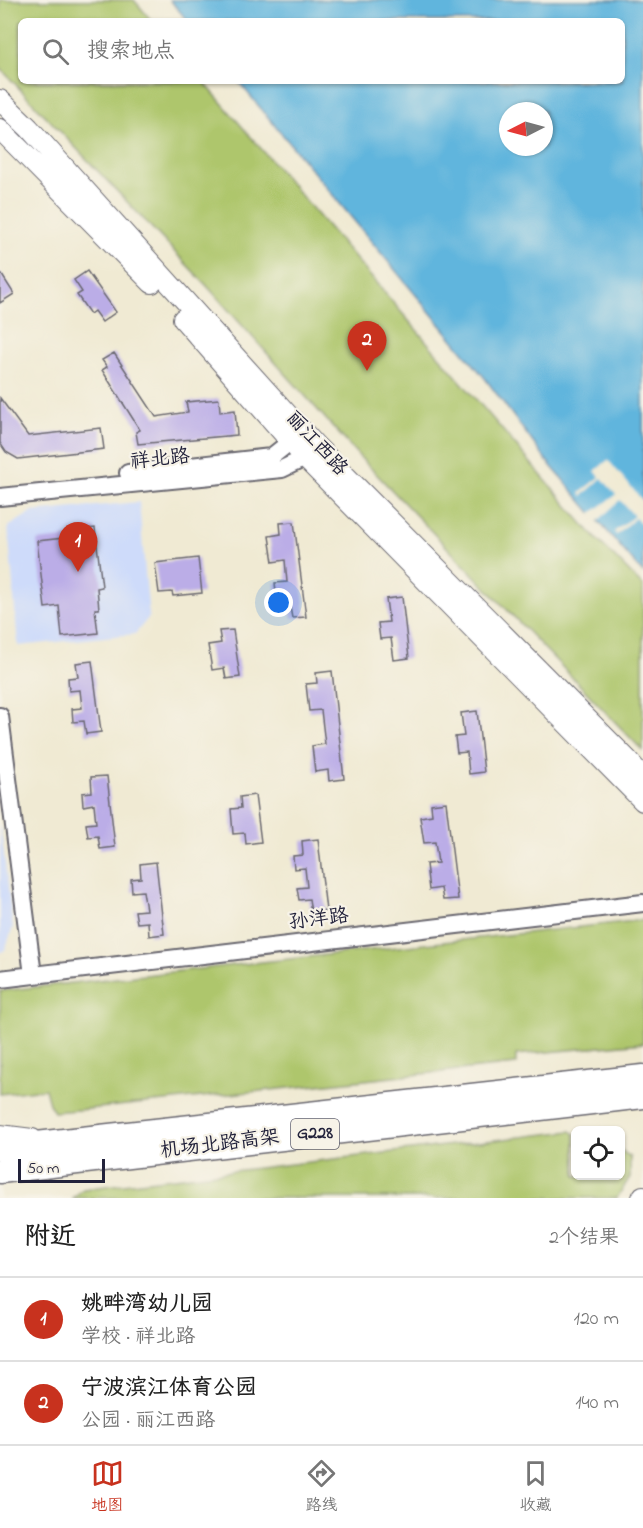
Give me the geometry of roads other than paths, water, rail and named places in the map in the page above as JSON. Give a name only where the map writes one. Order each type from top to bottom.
[{"type":"highway","name":"G228","points":[[616,1089],[643,1077]]},
{"type":"highway","name":"G228","points":[[616,1089],[643,1096]]},
{"type":"highway","name":"机场北路高架","points":[[0,1148],[616,1089]]},
{"type":"highway","name":"机场北路高架","points":[[4,1172],[616,1089]]},
{"type":"main road","name":"丽江西路","points":[[0,100],[37,137],[297,437]]},
{"type":"main road","name":"丽江西路","points":[[0,129],[152,283],[643,801]]},
{"type":"main road","name":"丽江西路","points":[[311,452],[628,760],[643,778]]},
{"type":"main road","name":"G228","points":[[0,1135],[55,1142]]},
{"type":"street","name":"祥北路","points":[[0,487],[271,457],[297,437]]},
{"type":"street","name":"祥北路","points":[[0,497],[282,469],[311,452]]},
{"type":"street","points":[[0,716],[33,975]]},
{"type":"street","name":"孙洋路","points":[[0,979],[643,903]]},
{"type":"water","points":[[170,0],[643,0],[643,573],[546,460],[484,377],[240,84],[625,84],[625,18],[185,18]]},
{"type":"place","name":"宁波滨江体育公园","points":[[367,371]]},
{"type":"place","name":"姚畔湾幼儿园","points":[[78,572]]}]
